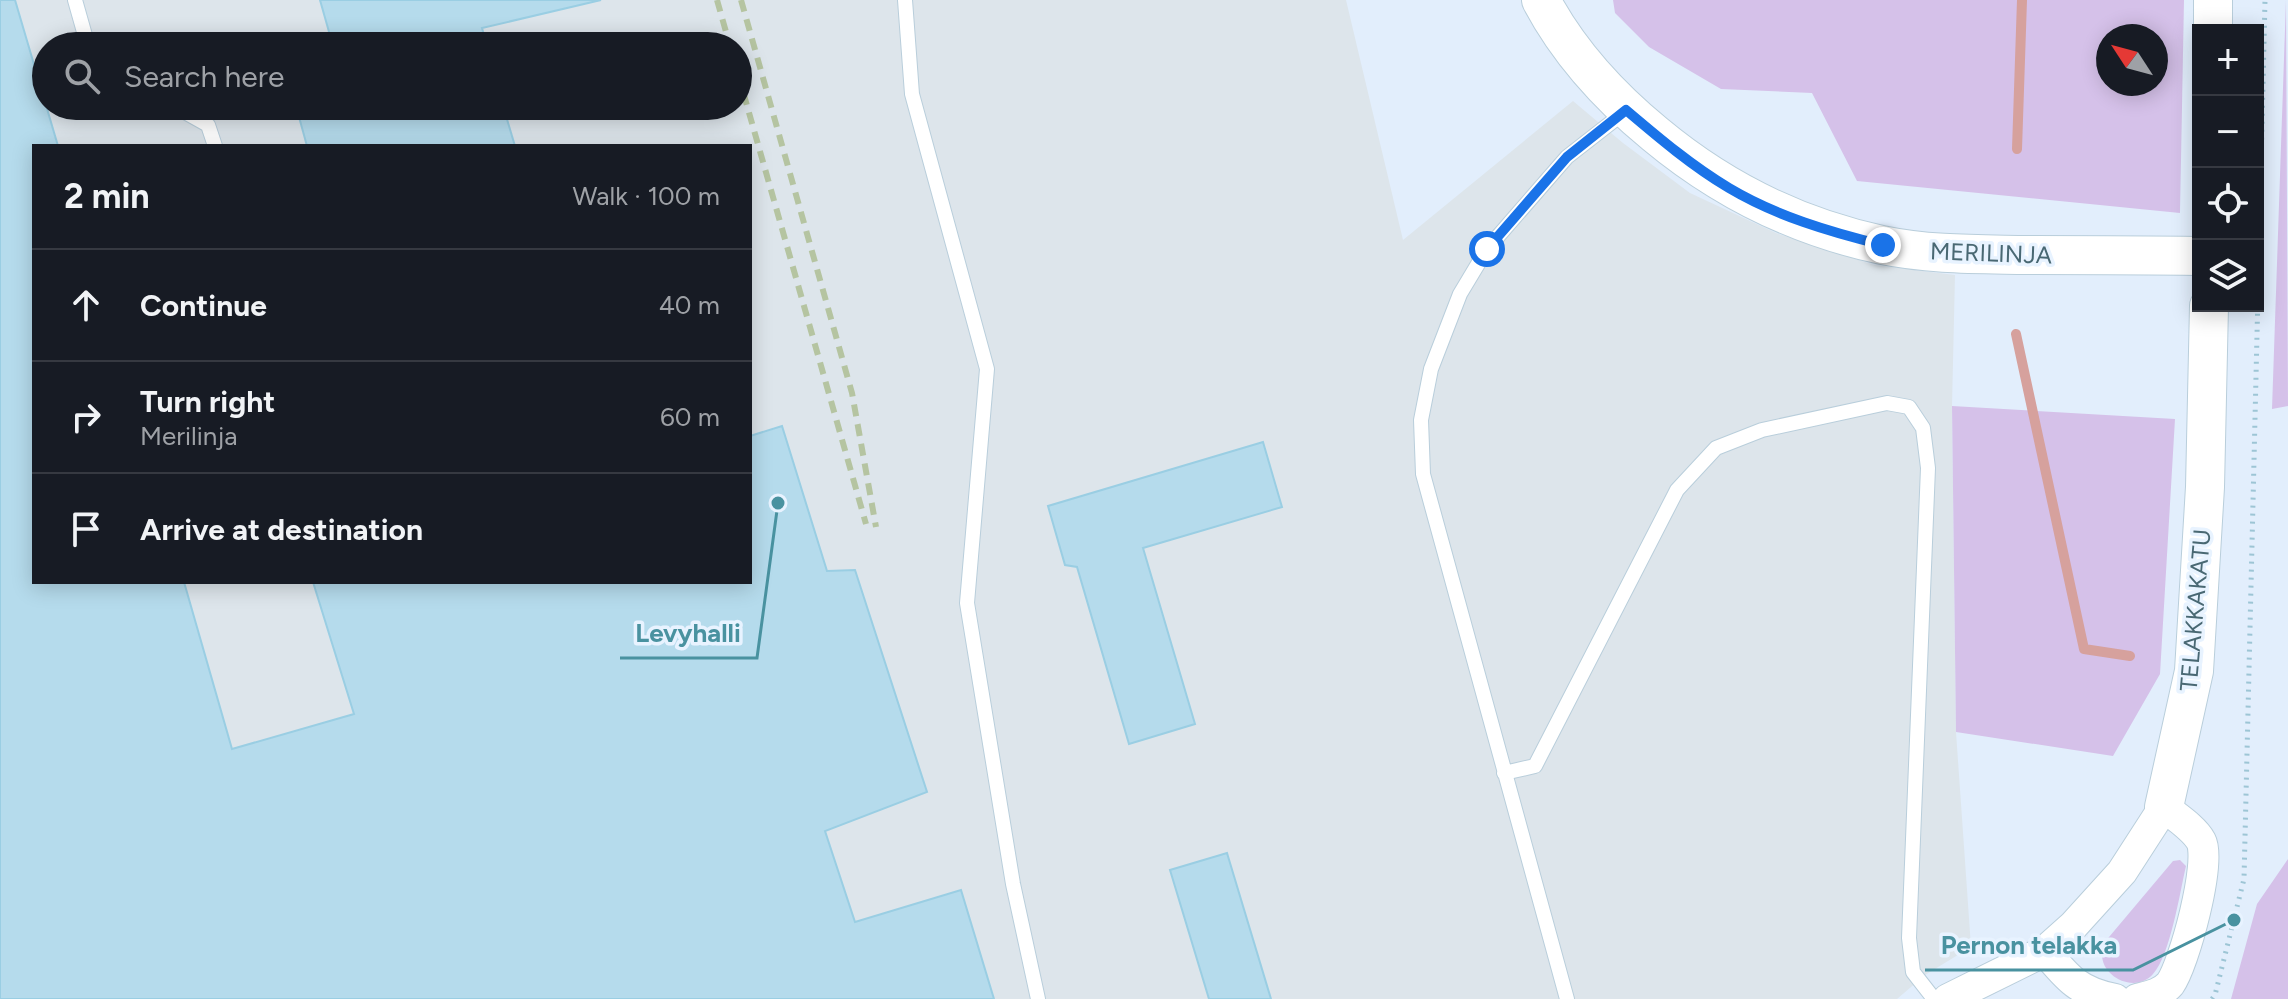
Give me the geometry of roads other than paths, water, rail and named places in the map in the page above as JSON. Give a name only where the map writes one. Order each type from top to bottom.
[{"type":"street","name":"MERILINJA","points":[[1541,0],[1586,66],[1626,110],[1681,155],[1730,189],[1785,215],[1835,233],[1883,245],[1943,254],[2192,256]]},
{"type":"street","points":[[2213,0],[2213,24]]},
{"type":"street","name":"TELAKKAKATU","points":[[1948,999],[2045,951],[2073,926],[2122,872],[2164,807],[2194,671],[2205,487],[2209,312]]},
{"type":"street","points":[[2137,999],[2156,995],[2170,984],[2182,961],[2205,860],[2201,841],[2164,807]]},
{"type":"street","points":[[2045,951],[2075,985],[2092,995],[2115,999]]},
{"type":"lane","points":[[75,0],[84,32]]},
{"type":"lane","points":[[905,0],[912,94],[987,369],[967,603],[1013,884],[1038,999]]},
{"type":"lane","points":[[1567,999],[1423,474],[1421,420],[1431,369],[1460,294],[1487,249],[1567,157],[1626,110]]},
{"type":"lane","points":[[199,120],[208,125],[214,144]]},
{"type":"lane","points":[[1504,773],[1535,766],[1677,490],[1716,448],[1762,430],[1887,403],[1909,407],[1923,428],[1928,468],[1909,938],[1913,972],[1934,999]]},
{"type":"waterway","points":[[2017,149],[2022,0]]},
{"type":"waterway","points":[[2016,334],[2084,649],[2130,656]]},
{"type":"railway","points":[[717,0],[726,32]]},
{"type":"railway","points":[[741,0],[750,32]]},
{"type":"railway","points":[[752,39],[852,393],[876,527]]},
{"type":"railway","points":[[751,120],[866,524]]},
{"type":"place","name":"Levyhalli","points":[[778,503]]},
{"type":"place","name":"Pernon telakka","points":[[2234,920]]}]
